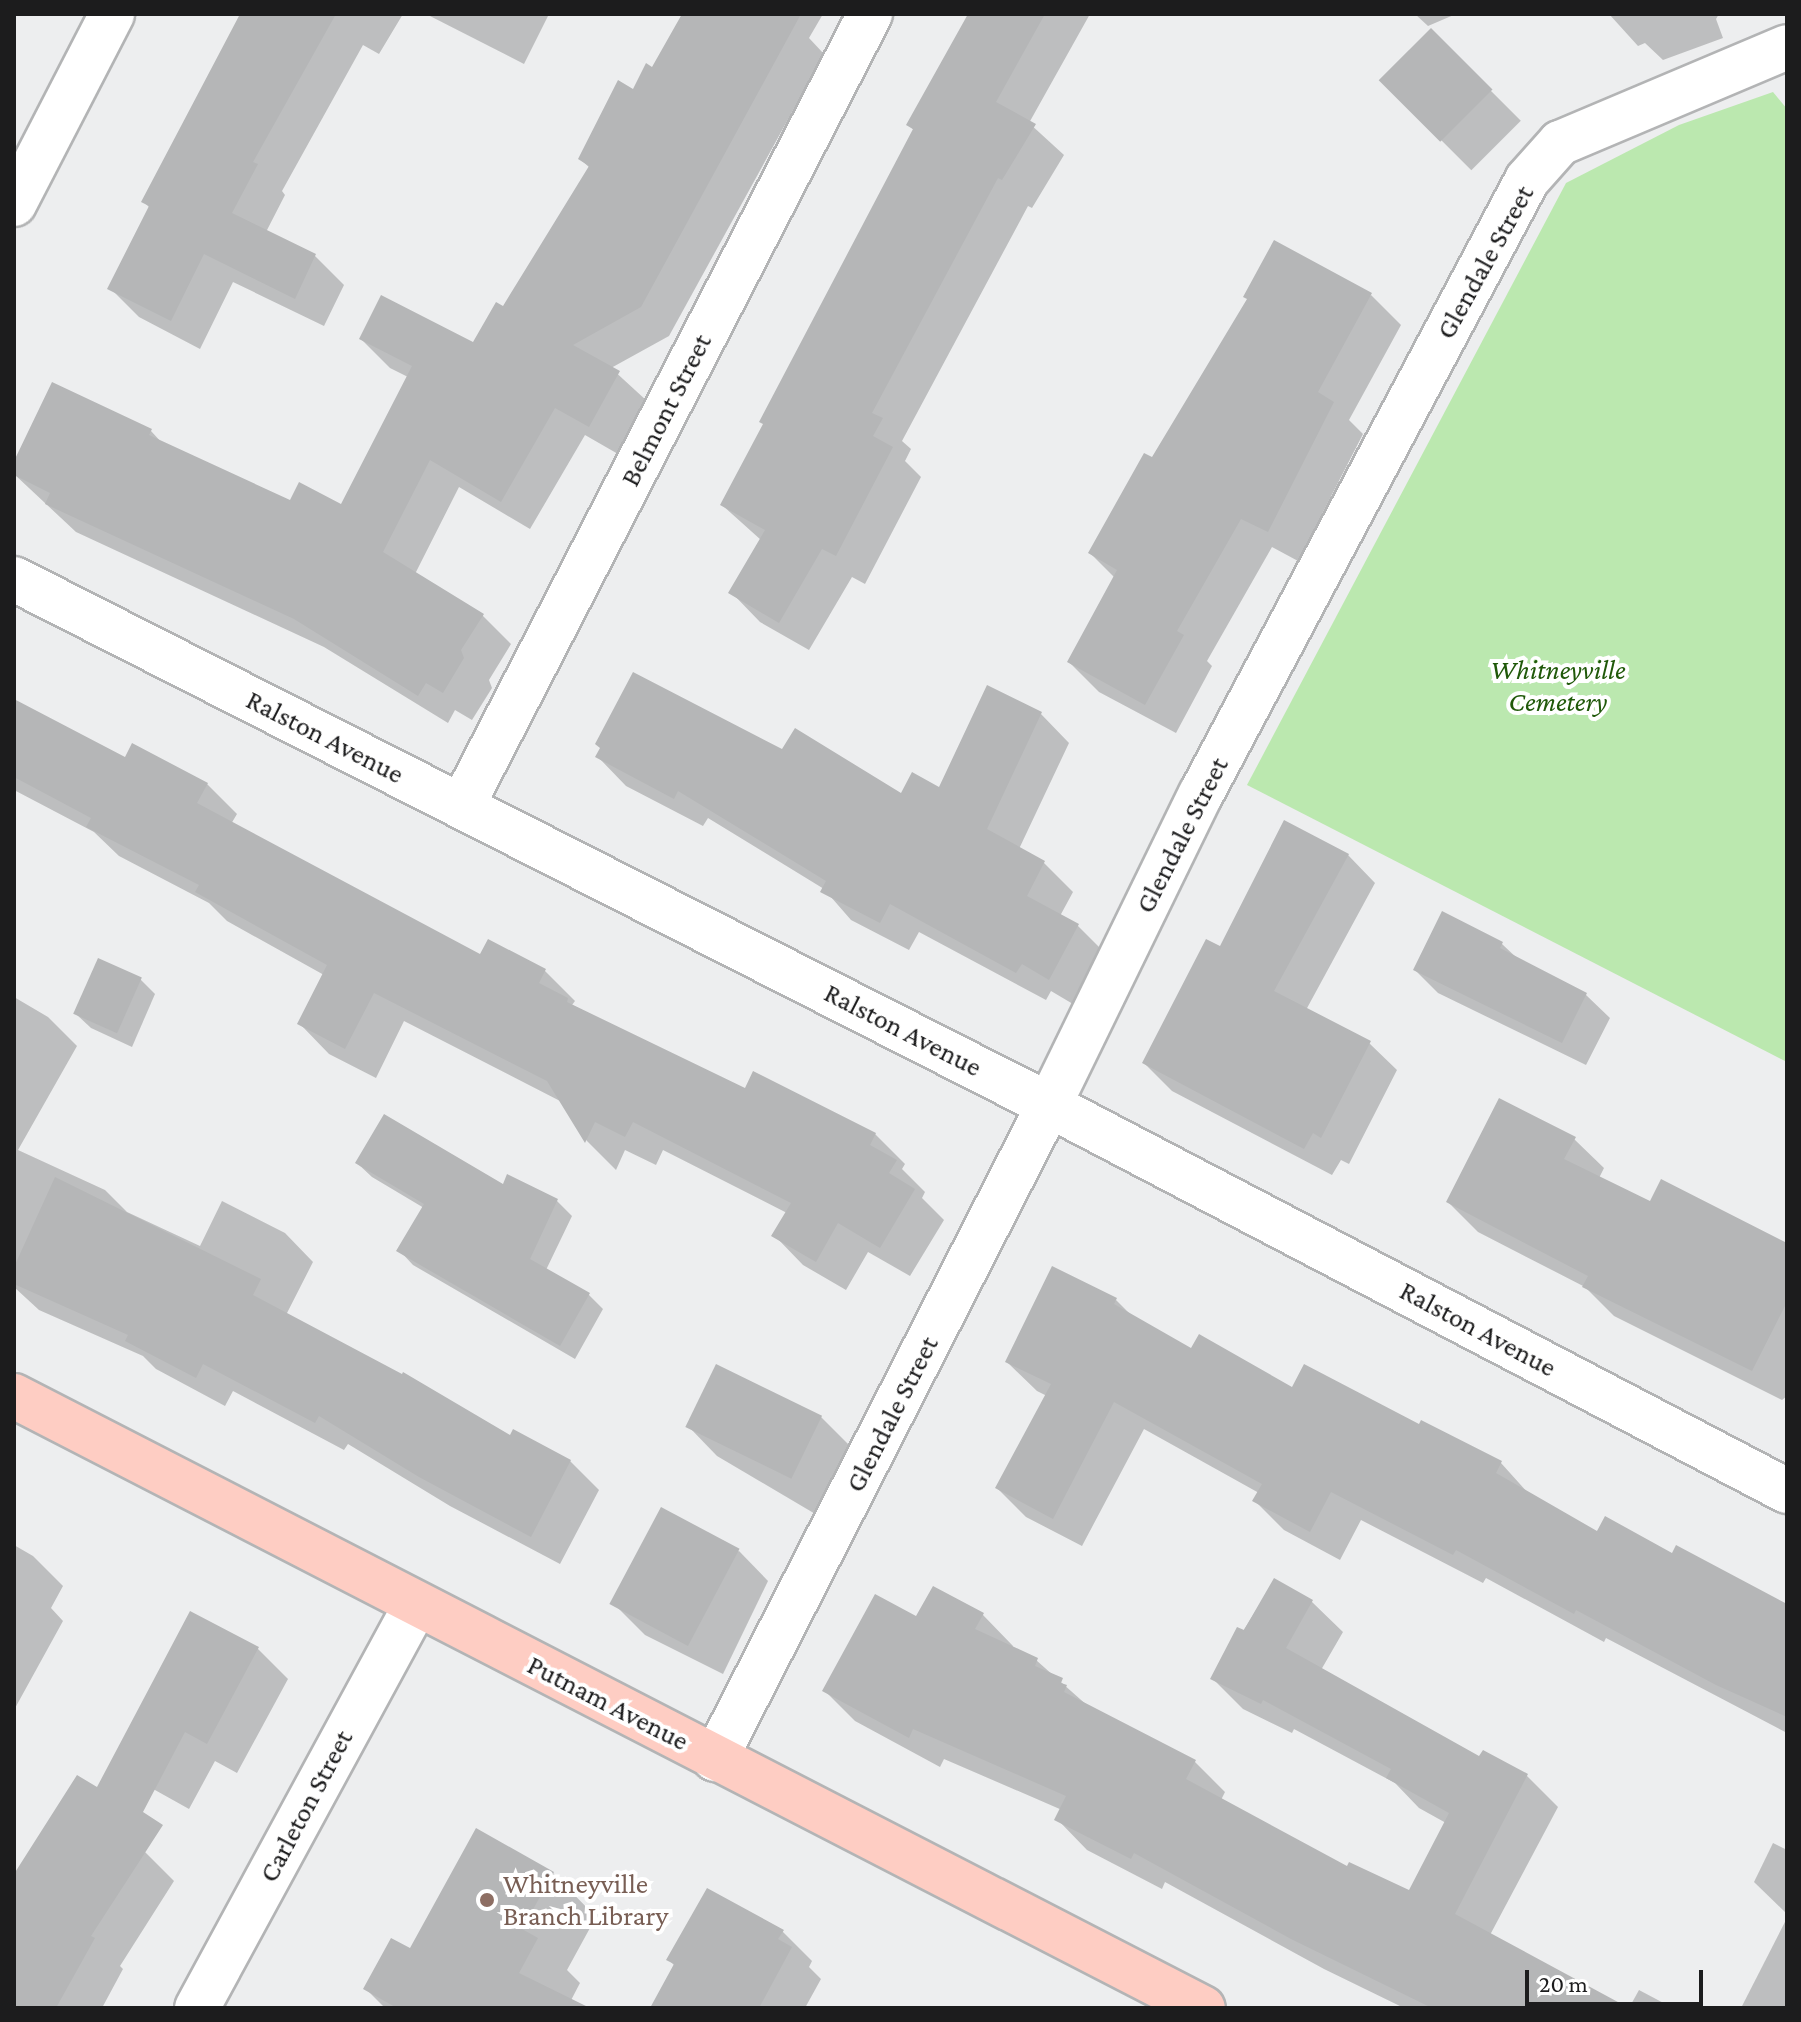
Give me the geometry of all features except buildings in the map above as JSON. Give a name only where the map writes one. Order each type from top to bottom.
[{"type":"main road","name":"Putnam Avenue","points":[[14,1396],[1203,2008]]},
{"type":"street","points":[[14,204],[112,14]]},
{"type":"street","name":"Belmont Street","points":[[462,806],[870,14]]},
{"type":"street","name":"Glendale Street","points":[[715,1759],[1049,1105],[1201,794],[1527,180],[1560,143],[1787,47]]},
{"type":"street","name":"Ralston Avenue","points":[[14,579],[1049,1105],[1787,1491]]},
{"type":"street","name":"Carleton Street","points":[[197,2008],[416,1605]]},
{"type":"green space","name":"Whitneyville Cemetery","points":[[1773,92],[1787,109],[1787,1062],[1247,785],[1566,183],[1679,125]]},
{"type":"place","name":"Whitneyville Branch Library","points":[[487,1900]]}]
